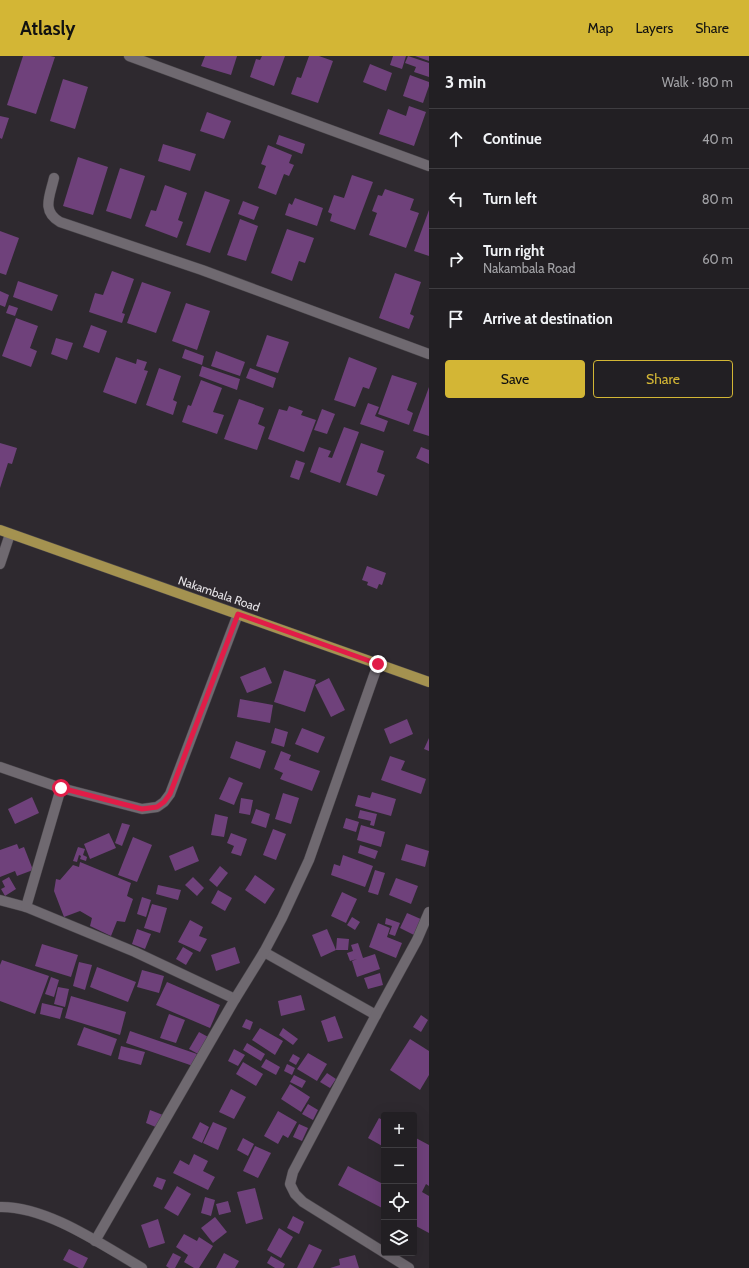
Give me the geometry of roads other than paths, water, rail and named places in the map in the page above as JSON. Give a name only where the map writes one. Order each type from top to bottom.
[{"type":"main road","name":"Nakambala Road","points":[[0,530],[429,682]]},
{"type":"street","points":[[129,56],[429,166]]},
{"type":"street","points":[[54,178],[47,207],[52,218],[60,222],[202,270],[429,354]]},
{"type":"street","points":[[0,564],[10,534]]},
{"type":"street","points":[[0,766],[61,788],[142,809],[157,807],[164,802],[170,794],[238,614]]},
{"type":"street","points":[[95,1241],[234,999],[264,952],[282,918],[309,860],[378,664]]},
{"type":"street","points":[[26,907],[61,788]]},
{"type":"street","points":[[0,900],[26,907],[135,952],[234,999]]},
{"type":"street","points":[[409,1268],[393,1264],[303,1202],[295,1194],[290,1184],[293,1172],[417,940],[429,912]]},
{"type":"street","points":[[264,952],[376,1015]]},
{"type":"street","points":[[0,1207],[33,1212],[64,1224],[142,1268]]}]
